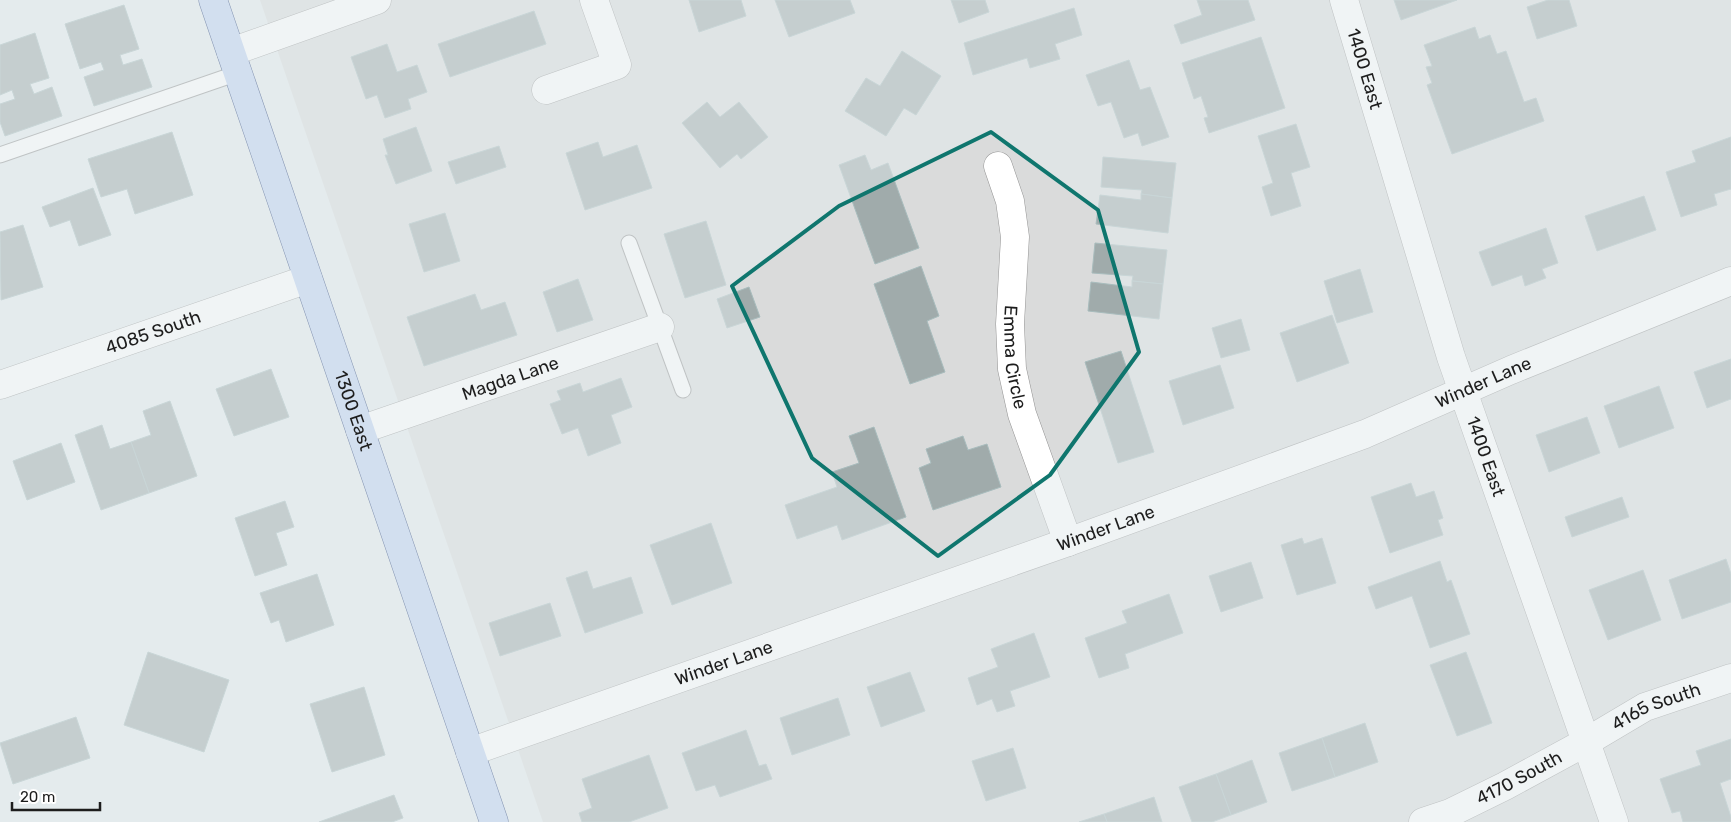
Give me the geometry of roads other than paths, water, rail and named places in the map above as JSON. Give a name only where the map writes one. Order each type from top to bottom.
[{"type":"main road","name":"1300 East","points":[[213,0],[494,822]]},
{"type":"street","points":[[234,62],[377,0]]},
{"type":"street","points":[[546,90],[617,65],[594,0]]},
{"type":"street","name":"1400 East","points":[[1344,0],[1463,392],[1614,822]]},
{"type":"street","name":"Emma Circle","points":[[998,166],[1010,200],[1015,237],[1010,324],[1012,369],[1022,414],[1068,542]]},
{"type":"street","name":"4085 South","points":[[0,385],[308,279]]},
{"type":"street","name":"Winder Lane","points":[[470,752],[1068,542],[1365,434],[1511,370],[1731,281]]},
{"type":"street","name":"Magda Lane","points":[[360,430],[660,327]]},
{"type":"street","name":"4165 South","points":[[1586,742],[1645,707],[1731,678]]},
{"type":"street","name":"4170 South","points":[[1423,822],[1450,813],[1505,786],[1586,742]]},
{"type":"lane","points":[[0,155],[234,62]]},
{"type":"lane","points":[[629,243],[683,390]]}]
